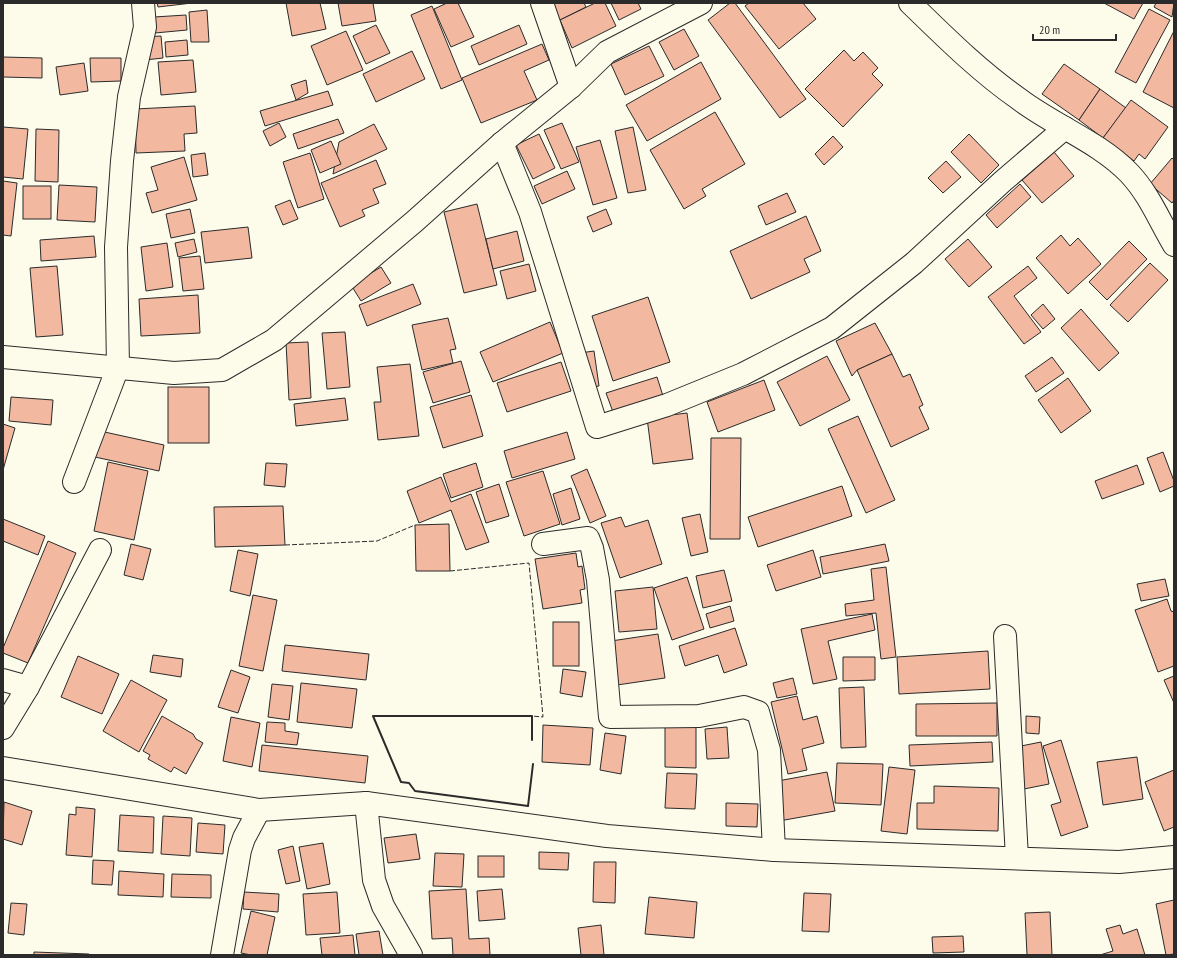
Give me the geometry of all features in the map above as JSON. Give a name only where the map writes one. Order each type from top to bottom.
[{"type":"street","points":[[74,482],[118,367],[116,246],[121,169],[130,97],[145,27],[143,3]]},
{"type":"street","points":[[542,3],[571,87]]},
{"type":"street","points":[[3,357],[174,373],[222,370],[274,340],[415,221],[502,142],[571,87],[607,52],[701,3]]},
{"type":"street","points":[[910,3],[964,56],[1019,100],[1065,128],[1129,172],[1147,194],[1174,244]]},
{"type":"street","points":[[502,142],[530,212],[597,427],[667,405],[743,374],[832,328],[914,263],[1003,181],[1065,128]]},
{"type":"street","points":[[543,544],[588,538],[592,548],[598,580],[610,717],[699,716],[744,707],[758,712],[769,750],[774,850]]},
{"type":"street","points":[[3,728],[28,687],[100,550]]},
{"type":"street","points":[[1005,636],[1017,858]]},
{"type":"street","points":[[3,680],[28,687]]},
{"type":"street","points":[[3,768],[122,786],[259,810],[366,803],[607,836],[774,850],[1119,862],[1174,856]]},
{"type":"street","points":[[366,803],[374,880],[383,906],[411,955]]},
{"type":"street","points":[[222,955],[240,850],[244,838],[259,810]]},
{"type":"building","points":[[157,3],[192,3],[158,7]]},
{"type":"building","points":[[286,3],[320,3],[326,29],[292,36]]},
{"type":"building","points":[[338,3],[373,3],[376,21],[342,26]]},
{"type":"building","points":[[447,3],[458,3],[474,37],[451,47],[434,9]]},
{"type":"building","points":[[554,3],[584,3],[586,7],[556,22]]},
{"type":"building","points":[[595,3],[605,3],[616,26],[572,48],[560,20]]},
{"type":"building","points":[[611,3],[638,3],[641,9],[619,20]]},
{"type":"building","points":[[730,3],[735,3],[806,99],[780,118],[708,20]]},
{"type":"building","points":[[749,3],[803,3],[816,19],[779,49],[745,6]]},
{"type":"building","points":[[1104,3],[1143,3],[1134,19]]},
{"type":"building","points":[[1156,3],[1174,3],[1172,17],[1154,7]]},
{"type":"building","points":[[432,6],[462,80],[441,89],[411,15]]},
{"type":"building","points":[[1149,9],[1170,20],[1136,83],[1115,72]]},
{"type":"building","points":[[207,10],[209,42],[191,42],[189,12]]},
{"type":"building","points":[[186,15],[187,30],[155,33],[154,17]]},
{"type":"building","points":[[376,25],[390,53],[366,64],[353,36]]},
{"type":"building","points":[[519,25],[527,44],[479,65],[471,46]]},
{"type":"building","points":[[684,29],[699,56],[674,70],[659,42]]},
{"type":"building","points":[[346,31],[363,70],[327,85],[311,46]]},
{"type":"building","points":[[1174,31],[1174,108],[1143,92]]},
{"type":"building","points":[[161,36],[163,58],[145,60],[143,37]]},
{"type":"building","points":[[187,40],[188,55],[166,57],[165,42]]},
{"type":"building","points":[[542,44],[549,60],[524,71],[537,100],[481,123],[462,78]]},
{"type":"building","points":[[649,46],[664,76],[625,95],[611,64]]},
{"type":"building","points":[[844,50],[854,61],[863,52],[878,68],[872,74],[883,85],[843,127],[805,89]]},
{"type":"building","points":[[412,51],[425,79],[376,102],[363,74]]},
{"type":"building","points":[[3,57],[42,58],[42,78],[3,77]]},
{"type":"building","points":[[90,58],[121,58],[121,81],[91,82]]},
{"type":"building","points":[[193,60],[196,92],[161,95],[158,62]]},
{"type":"building","points":[[701,62],[721,99],[647,141],[626,105]]},
{"type":"building","points":[[84,63],[88,91],[60,95],[56,67]]},
{"type":"building","points":[[1064,64],[1100,89],[1079,120],[1042,94]]},
{"type":"building","points":[[306,80],[308,93],[296,100],[291,85]]},
{"type":"building","points":[[1100,89],[1126,108],[1103,138],[1079,120]]},
{"type":"building","points":[[328,91],[333,105],[265,126],[260,111]]},
{"type":"building","points":[[1131,100],[1168,127],[1145,159],[1139,154],[1134,161],[1103,138]]},
{"type":"building","points":[[195,106],[197,133],[184,134],[185,151],[136,153],[135,109]]},
{"type":"building","points":[[715,112],[745,164],[702,189],[706,196],[684,209],[650,150]]},
{"type":"building","points":[[338,119],[344,133],[298,149],[293,134]]},
{"type":"building","points":[[279,123],[286,137],[270,146],[263,131]]},
{"type":"building","points":[[562,123],[579,162],[561,169],[544,130]]},
{"type":"building","points":[[374,124],[387,149],[333,174],[339,142]]},
{"type":"building","points":[[3,127],[28,129],[23,179],[3,177]]},
{"type":"building","points":[[633,127],[646,190],[628,193],[615,131]]},
{"type":"building","points":[[36,129],[59,130],[58,182],[35,181]]},
{"type":"building","points":[[539,134],[555,168],[533,179],[516,145]]},
{"type":"building","points":[[969,134],[999,165],[981,183],[951,152]]},
{"type":"building","points":[[833,136],[843,147],[824,165],[815,154]]},
{"type":"building","points":[[600,140],[617,198],[593,205],[576,147]]},
{"type":"building","points":[[331,141],[341,164],[320,173],[311,150]]},
{"type":"building","points":[[1054,152],[1074,176],[1042,203],[1022,180]]},
{"type":"building","points":[[205,153],[208,175],[193,177],[191,155]]},
{"type":"building","points":[[310,153],[324,199],[298,208],[283,162]]},
{"type":"building","points":[[184,157],[197,200],[152,213],[146,193],[158,190],[151,167]]},
{"type":"building","points":[[1172,158],[1174,160],[1174,200],[1172,203],[1150,184]]},
{"type":"building","points":[[376,160],[386,184],[373,189],[379,203],[362,210],[365,216],[340,227],[321,183]]},
{"type":"building","points":[[946,161],[961,177],[943,193],[928,178]]},
{"type":"building","points":[[567,171],[575,189],[542,204],[534,186]]},
{"type":"building","points":[[3,181],[17,183],[11,236],[3,235]]},
{"type":"building","points":[[1020,184],[1031,197],[997,228],[986,215]]},
{"type":"building","points":[[59,185],[97,187],[95,222],[57,220]]},
{"type":"building","points":[[23,186],[51,186],[51,219],[23,219]]},
{"type":"building","points":[[787,193],[796,212],[766,225],[758,206]]},
{"type":"building","points":[[290,200],[298,219],[283,225],[275,206]]},
{"type":"building","points":[[477,204],[497,285],[464,293],[444,212]]},
{"type":"building","points":[[190,209],[195,233],[171,238],[166,214]]},
{"type":"building","points":[[606,209],[612,224],[593,232],[587,217]]},
{"type":"building","points":[[806,216],[821,251],[804,259],[810,272],[751,299],[730,251]]},
{"type":"building","points":[[248,227],[252,258],[205,263],[201,232]]},
{"type":"building","points":[[517,231],[524,261],[493,269],[486,239]]},
{"type":"building","points":[[1061,235],[1070,246],[1078,238],[1101,264],[1068,294],[1036,258]]},
{"type":"building","points":[[94,236],[96,257],[41,261],[40,240]]},
{"type":"building","points":[[194,239],[197,252],[178,257],[175,243]]},
{"type":"building","points":[[968,239],[992,267],[969,287],[945,259]]},
{"type":"building","points":[[1129,241],[1147,259],[1107,300],[1089,282]]},
{"type":"building","points":[[167,243],[173,287],[146,291],[141,247]]},
{"type":"building","points":[[200,256],[204,289],[183,291],[179,258]]},
{"type":"building","points":[[1150,263],[1168,280],[1128,322],[1110,305]]},
{"type":"building","points":[[529,264],[536,291],[507,299],[500,271]]},
{"type":"building","points":[[57,266],[63,335],[36,337],[30,268]]},
{"type":"building","points":[[1028,266],[1037,278],[1014,296],[1041,332],[1024,344],[988,297]]},
{"type":"building","points":[[381,267],[391,283],[361,301],[351,285]]},
{"type":"building","points":[[413,284],[421,304],[367,326],[359,305]]},
{"type":"building","points":[[198,295],[200,333],[141,336],[139,299]]},
{"type":"building","points":[[648,297],[670,362],[613,381],[592,316]]},
{"type":"building","points":[[1043,304],[1055,319],[1043,329],[1031,315]]},
{"type":"building","points":[[1081,309],[1119,353],[1099,371],[1061,328]]},
{"type":"building","points":[[448,318],[456,349],[450,350],[453,363],[422,370],[412,325]]},
{"type":"building","points":[[550,322],[563,353],[493,382],[480,352]]},
{"type":"building","points":[[875,323],[892,354],[857,370],[852,376],[836,341]]},
{"type":"building","points":[[345,332],[350,387],[327,389],[322,333]]},
{"type":"building","points":[[308,342],[311,398],[289,400],[286,343]]},
{"type":"building","points":[[594,351],[599,386],[586,388],[580,353]]},
{"type":"building","points":[[892,354],[903,377],[910,374],[923,405],[919,407],[929,429],[891,447],[857,370]]},
{"type":"building","points":[[827,356],[850,400],[800,426],[777,382]]},
{"type":"building","points":[[1052,357],[1064,373],[1036,392],[1025,376]]},
{"type":"building","points":[[461,361],[470,392],[433,403],[423,372]]},
{"type":"building","points":[[561,362],[571,391],[507,412],[497,383]]},
{"type":"building","points":[[410,364],[419,436],[378,440],[374,402],[381,402],[377,367]]},
{"type":"building","points":[[657,377],[663,396],[613,412],[606,393]]},
{"type":"building","points":[[1068,378],[1091,411],[1061,433],[1038,400]]},
{"type":"building","points":[[764,380],[775,410],[718,432],[707,402]]},
{"type":"building","points":[[168,387],[209,387],[209,443],[168,443]]},
{"type":"building","points":[[471,395],[483,436],[443,448],[430,407]]},
{"type":"building","points":[[11,397],[53,400],[51,425],[9,421]]},
{"type":"building","points":[[345,398],[348,420],[296,426],[294,404]]},
{"type":"building","points":[[687,413],[693,459],[653,464],[647,418]]},
{"type":"building","points":[[858,416],[895,500],[866,513],[828,429]]},
{"type":"building","points":[[3,424],[15,428],[3,470]]},
{"type":"building","points":[[100,431],[164,445],[159,471],[95,457]]},
{"type":"building","points":[[567,432],[575,459],[512,478],[504,451]]},
{"type":"building","points":[[711,438],[741,438],[740,539],[710,539]]},
{"type":"building","points":[[1163,452],[1174,481],[1174,486],[1160,492],[1147,458]]},
{"type":"building","points":[[108,462],[148,471],[134,540],[94,531]]},
{"type":"building","points":[[266,463],[287,464],[285,487],[264,485]]},
{"type":"building","points":[[476,463],[483,487],[451,498],[443,474]]},
{"type":"building","points":[[1137,465],[1144,484],[1102,499],[1095,481]]},
{"type":"building","points":[[587,469],[606,516],[590,523],[571,476]]},
{"type":"building","points":[[543,471],[560,524],[524,536],[506,482]]},
{"type":"building","points":[[441,477],[451,502],[471,494],[489,542],[466,550],[451,510],[419,523],[407,491]]},
{"type":"building","points":[[499,484],[509,516],[486,523],[476,492]]},
{"type":"building","points":[[842,486],[852,516],[758,547],[748,517]]},
{"type":"building","points":[[571,488],[580,519],[562,525],[553,494]]},
{"type":"building","points":[[283,506],[285,545],[215,547],[214,507]]},
{"type":"building","points":[[700,514],[708,552],[691,556],[682,518]]},
{"type":"building","points":[[621,517],[625,527],[648,520],[662,564],[620,578],[601,523]]},
{"type":"building","points":[[3,519],[45,536],[38,555],[3,541]]},
{"type":"building","points":[[449,524],[450,571],[416,571],[415,525]]},
{"type":"building","points":[[48,541],[76,553],[28,663],[3,653],[3,648]]},
{"type":"building","points":[[131,544],[151,549],[143,580],[124,575]]},
{"type":"building","points":[[885,544],[889,561],[823,574],[820,557]]},
{"type":"building","points":[[238,550],[258,554],[250,596],[230,591]]},
{"type":"building","points":[[813,550],[821,577],[776,591],[767,565]]},
{"type":"building","points":[[576,553],[578,567],[582,566],[585,589],[580,590],[582,603],[543,609],[535,559]]},
{"type":"building","points":[[886,567],[896,657],[881,659],[876,613],[846,616],[845,604],[874,600],[871,569]]},
{"type":"building","points":[[724,570],[732,601],[703,608],[696,576]]},
{"type":"building","points":[[687,577],[704,629],[672,640],[654,588]]},
{"type":"building","points":[[1165,579],[1169,596],[1141,601],[1137,584]]},
{"type":"building","points":[[653,587],[657,629],[619,632],[615,591]]},
{"type":"building","points":[[253,595],[277,600],[263,671],[239,666]]},
{"type":"building","points":[[1167,599],[1171,611],[1174,612],[1174,666],[1158,672],[1135,610]]},
{"type":"building","points":[[730,606],[734,621],[710,628],[706,614]]},
{"type":"building","points":[[872,614],[875,630],[828,641],[837,679],[813,684],[801,629]]},
{"type":"building","points":[[553,622],[579,622],[579,666],[553,666]]},
{"type":"building","points":[[735,628],[747,665],[724,673],[718,655],[685,666],[679,646]]},
{"type":"building","points":[[658,634],[665,678],[617,685],[611,641]]},
{"type":"building","points":[[285,645],[369,654],[366,680],[282,671]]},
{"type":"building","points":[[988,651],[990,689],[899,694],[897,657]]},
{"type":"building","points":[[153,655],[183,659],[181,677],[150,672]]},
{"type":"building","points":[[78,656],[119,674],[102,714],[61,697]]},
{"type":"building","points":[[843,657],[875,657],[875,680],[843,681]]},
{"type":"building","points":[[563,669],[586,672],[582,697],[560,693]]},
{"type":"building","points":[[231,670],[250,677],[238,713],[218,707]]},
{"type":"building","points":[[1174,676],[1174,703],[1164,680]]},
{"type":"building","points":[[793,678],[797,694],[777,698],[773,683]]},
{"type":"building","points":[[131,680],[167,700],[139,752],[103,731]]},
{"type":"building","points":[[301,683],[357,689],[352,728],[297,722]]},
{"type":"building","points":[[272,684],[293,686],[289,720],[268,717]]},
{"type":"building","points":[[864,687],[866,747],[841,748],[839,688]]},
{"type":"building","points":[[797,696],[803,720],[817,716],[824,743],[802,749],[807,770],[788,774],[771,702]]},
{"type":"building","points":[[997,703],[997,736],[916,736],[916,704]]},
{"type":"building","points":[[162,716],[193,734],[196,739],[203,743],[186,774],[174,767],[171,772],[148,759],[150,755],[143,751]]},
{"type":"building","points":[[1026,716],[1040,717],[1039,734],[1026,733]]},
{"type":"building","points":[[231,717],[260,723],[252,767],[223,761]]},
{"type":"building","points":[[267,722],[285,723],[285,731],[299,733],[297,745],[265,742]]},
{"type":"building","points":[[543,725],[593,728],[590,765],[542,762]]},
{"type":"building","points":[[665,726],[696,727],[696,768],[665,767]]},
{"type":"building","points":[[727,727],[729,758],[707,759],[705,729]]},
{"type":"building","points":[[605,733],[626,736],[621,774],[600,770]]},
{"type":"building","points":[[1061,740],[1088,827],[1061,836],[1051,805],[1061,802],[1043,746]]},
{"type":"building","points":[[992,742],[993,762],[910,766],[909,745]]},
{"type":"building","points":[[1041,742],[1049,784],[1024,789],[1016,747]]},
{"type":"building","points":[[262,745],[368,756],[365,783],[259,771]]},
{"type":"building","points":[[1137,757],[1143,799],[1103,805],[1097,762]]},
{"type":"building","points":[[837,763],[883,764],[881,805],[835,803]]},
{"type":"building","points":[[889,767],[915,770],[907,834],[881,831]]},
{"type":"building","points":[[1174,770],[1174,827],[1164,831],[1145,782]]},
{"type":"building","points":[[827,772],[835,811],[779,821],[772,782]]},
{"type":"building","points":[[667,773],[697,774],[695,809],[665,808]]},
{"type":"building","points":[[934,786],[999,788],[998,831],[917,829],[917,803],[934,803]]},
{"type":"building","points":[[4,802],[32,811],[22,845],[3,839]]},
{"type":"building","points":[[726,803],[758,804],[757,827],[726,826]]},
{"type":"building","points":[[76,807],[95,809],[92,857],[66,855],[69,814],[76,815]]},
{"type":"building","points":[[120,815],[154,817],[153,853],[118,851]]},
{"type":"building","points":[[163,816],[192,818],[190,856],[161,854]]},
{"type":"building","points":[[198,823],[225,825],[223,854],[196,852]]},
{"type":"building","points":[[416,834],[420,859],[388,863],[384,838]]},
{"type":"building","points":[[323,843],[330,884],[307,889],[299,847]]},
{"type":"building","points":[[293,846],[300,881],[286,884],[278,850]]},
{"type":"building","points":[[539,852],[569,853],[568,870],[539,869]]},
{"type":"building","points":[[435,853],[464,854],[462,887],[433,886]]},
{"type":"building","points":[[478,856],[504,856],[504,877],[478,877]]},
{"type":"building","points":[[93,860],[114,861],[112,885],[92,884]]},
{"type":"building","points":[[594,862],[616,862],[615,903],[593,902]]},
{"type":"building","points":[[119,871],[164,874],[163,897],[118,895]]},
{"type":"building","points":[[172,874],[211,875],[211,898],[171,897]]},
{"type":"building","points":[[466,889],[469,939],[489,938],[490,955],[453,955],[452,938],[432,939],[429,891]]},
{"type":"building","points":[[502,889],[505,919],[479,921],[477,891]]},
{"type":"building","points":[[244,892],[279,894],[278,912],[243,909]]},
{"type":"building","points":[[337,892],[340,933],[306,935],[303,894]]},
{"type":"building","points":[[804,893],[831,894],[829,932],[802,931]]},
{"type":"building","points":[[649,897],[697,902],[694,938],[645,934]]},
{"type":"building","points":[[1174,900],[1174,954],[1166,955],[1156,904]]},
{"type":"building","points":[[11,903],[27,904],[24,935],[8,933]]},
{"type":"building","points":[[251,911],[275,917],[267,955],[251,955],[241,953]]},
{"type":"building","points":[[1050,912],[1052,955],[1027,955],[1025,913]]},
{"type":"building","points":[[601,925],[604,955],[581,955],[578,928]]},
{"type":"building","points":[[1120,925],[1123,934],[1137,929],[1145,955],[1100,955],[1113,951],[1106,929]]},
{"type":"building","points":[[379,931],[383,955],[359,955],[356,934]]},
{"type":"building","points":[[353,935],[355,955],[322,955],[320,938]]},
{"type":"building","points":[[963,936],[964,952],[933,953],[932,937]]},
{"type":"building","points":[[34,952],[89,954],[89,955],[34,955]]},
{"type":"fence","points":[[285,545],[377,541],[415,525]]},
{"type":"fence","points":[[450,571],[529,563],[543,717],[532,716]]},
{"type":"wall","points":[[532,740],[532,716],[373,716],[401,782],[409,783],[415,791],[528,806],[533,764]]}]
